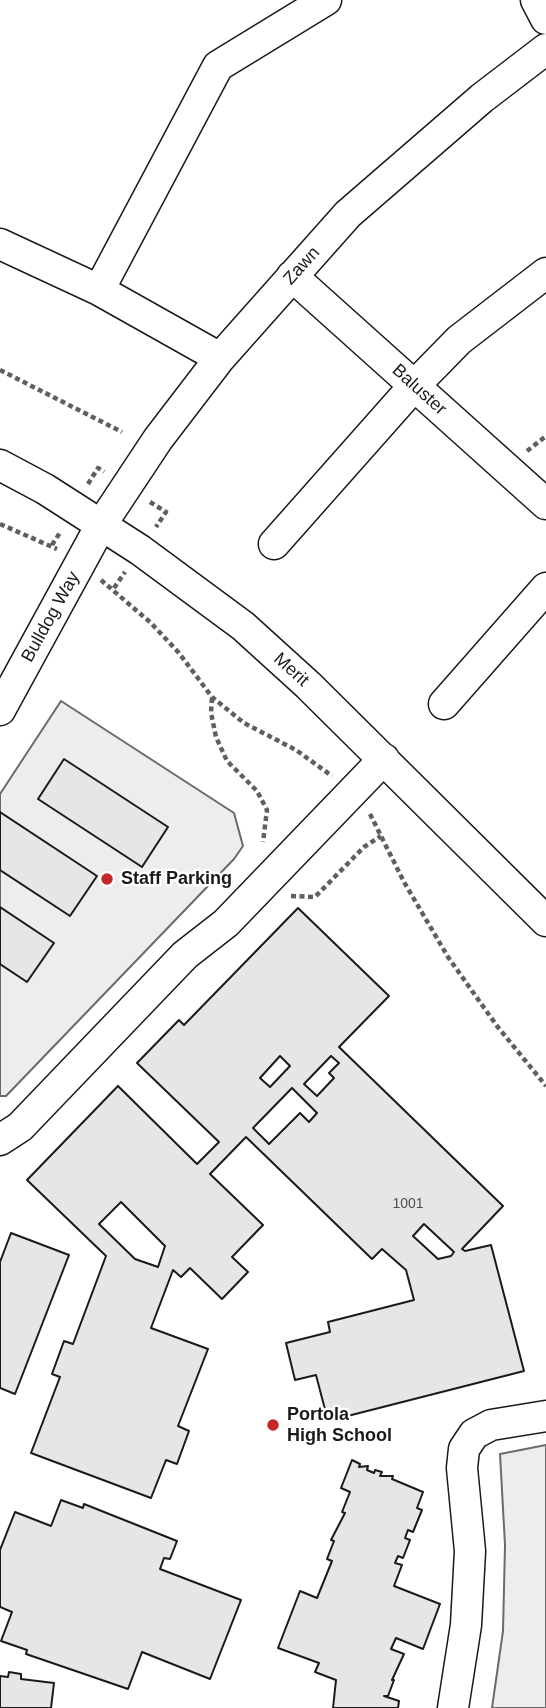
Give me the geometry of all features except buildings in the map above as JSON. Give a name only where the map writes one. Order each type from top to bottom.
[{"type":"street","points":[[99,290],[211,75],[291,8],[326,0]]},
{"type":"street","points":[[536,0],[546,19]]},
{"type":"street","name":"Zawn","points":[[101,525],[158,439],[220,358],[348,214],[482,97],[546,49]]},
{"type":"street","points":[[0,244],[99,290],[220,358]]},
{"type":"street","points":[[274,544],[414,386],[459,340],[546,273]]},
{"type":"street","name":"Baluster","points":[[292,276],[546,504]]},
{"type":"street","name":"Merit","points":[[0,466],[101,525],[243,626],[384,759],[546,921]]},
{"type":"street","name":"Bulldog Way","points":[[0,710],[64,587],[80,565],[101,525]]},
{"type":"street","points":[[444,704],[546,588]]},
{"type":"street","points":[[0,1140],[20,1127],[185,955],[226,923],[384,759]]},
{"type":"street","points":[[453,1708],[466,1625],[470,1551],[462,1468],[464,1449],[474,1434],[491,1425],[546,1416]]},
{"type":"path","points":[[0,370],[122,432]]},
{"type":"path","points":[[0,524],[52,545],[114,588],[180,653],[212,697],[244,723],[296,750],[366,806],[404,882],[448,957],[497,1026],[546,1086]]},
{"type":"path","points":[[212,697],[211,713],[216,737],[227,761],[257,791],[267,810],[267,831],[256,864],[288,897],[315,897],[364,847],[381,836]]},
{"type":"shaded area","name":"Staff Parking","points":[[61,701],[234,813],[243,846],[234,859],[6,1096],[0,1096],[0,794]]},
{"type":"shaded area","points":[[546,1445],[546,1708],[492,1708],[503,1631],[505,1545],[500,1454]]},
{"type":"place","name":"Staff Parking","points":[[107,879]]},
{"type":"place","name":"Portola High School","points":[[273,1425]]}]
